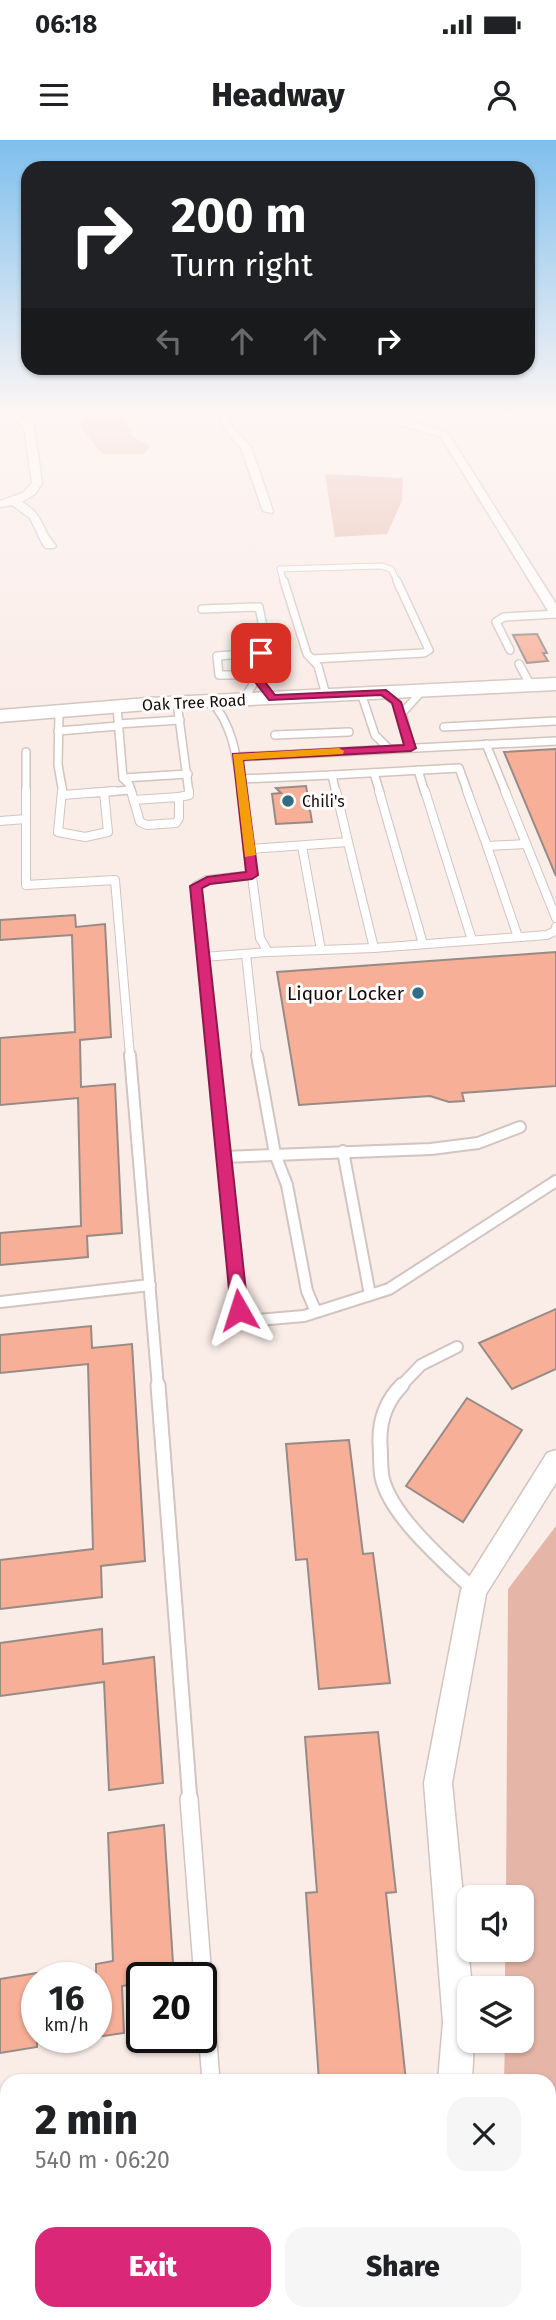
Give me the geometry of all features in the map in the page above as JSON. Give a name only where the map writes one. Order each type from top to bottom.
[{"type":"main road","name":"Oak Tree Road","points":[[0,716],[59,721],[118,719],[178,711],[211,701],[556,684]]},
{"type":"street","points":[[33,517],[37,520],[39,533],[50,546]]},
{"type":"street","points":[[497,517],[555,610]]},
{"type":"street","points":[[455,2074],[459,2022],[438,1783],[474,1590],[556,1461]]},
{"type":"lane","points":[[311,659],[425,653],[429,650],[391,569],[380,566],[280,569],[307,654],[311,659],[318,667],[326,695]]},
{"type":"lane","points":[[202,609],[259,607],[266,642],[261,653],[258,677],[244,699]]},
{"type":"lane","points":[[510,650],[496,622],[504,617],[555,610]]},
{"type":"lane","points":[[258,677],[219,675],[216,656],[261,653]]},
{"type":"lane","points":[[519,663],[531,686]]},
{"type":"lane","points":[[258,677],[272,698]]},
{"type":"lane","points":[[401,713],[413,705],[423,690]]},
{"type":"lane","points":[[383,692],[396,702],[411,748]]},
{"type":"lane","points":[[361,693],[375,735],[389,749]]},
{"type":"lane","points":[[211,701],[223,714],[237,757],[260,938],[268,952]]},
{"type":"lane","points":[[134,800],[189,795],[178,711]]},
{"type":"lane","points":[[118,719],[124,778],[131,790],[140,822],[147,825],[176,823],[179,818],[179,797]]},
{"type":"lane","points":[[59,721],[58,765],[62,795],[58,832],[85,837],[108,832],[104,792]]},
{"type":"lane","points":[[444,726],[554,721],[556,730]]},
{"type":"lane","points":[[275,735],[349,732]]},
{"type":"lane","points":[[300,734],[306,753]]},
{"type":"lane","points":[[365,750],[372,744],[375,735]]},
{"type":"lane","points":[[237,757],[556,741]]},
{"type":"lane","points":[[486,744],[556,918]]},
{"type":"lane","points":[[26,752],[26,885],[115,880],[150,1285],[210,2074]]},
{"type":"lane","points":[[240,779],[459,768],[518,937]]},
{"type":"lane","points":[[418,770],[472,940]]},
{"type":"lane","points":[[374,772],[424,944]]},
{"type":"lane","points":[[124,778],[188,774]]},
{"type":"lane","points":[[332,775],[374,948]]},
{"type":"lane","points":[[62,795],[131,790]]},
{"type":"lane","points":[[0,821],[26,819]]},
{"type":"lane","points":[[249,849],[348,842]]},
{"type":"lane","points":[[487,846],[526,844]]},
{"type":"lane","points":[[302,846],[321,950]]},
{"type":"lane","points":[[252,875],[207,880],[196,886],[239,1310],[247,1321],[304,1316],[389,1289],[556,1181]]},
{"type":"lane","points":[[203,957],[518,937],[547,934],[555,931],[556,926]]},
{"type":"lane","points":[[246,954],[255,1043],[275,1154],[287,1185],[307,1291],[316,1312]]},
{"type":"lane","points":[[224,1157],[431,1149],[466,1144],[520,1127]]},
{"type":"lane","points":[[343,1151],[370,1295]]},
{"type":"lane","points":[[0,1302],[150,1285]]},
{"type":"lane","points":[[457,1348],[421,1366],[388,1399],[380,1435],[382,1478],[400,1513],[432,1550],[474,1590]]},
{"type":"shaded area","points":[[332,517],[395,517],[387,534],[335,537]]},
{"type":"shaded area","points":[[556,1526],[556,2074],[504,2074],[505,2053],[534,2053],[534,1976],[505,1976],[505,1962],[534,1962],[534,1885],[506,1885],[508,1589]]},
{"type":"building","points":[[537,634],[548,661],[527,663],[513,635]]},
{"type":"building","points":[[556,749],[556,876],[504,752]]},
{"type":"building","name":"Chili's","points":[[306,786],[312,822],[276,824],[272,794],[281,793],[276,788]]},
{"type":"building","points":[[75,915],[76,927],[105,924],[111,1037],[80,1040],[81,1087],[115,1084],[122,1233],[87,1236],[88,1257],[0,1265],[0,1233],[81,1226],[78,1098],[0,1105],[0,1038],[75,1032],[72,935],[0,940],[0,920]]},
{"type":"building","points":[[556,952],[556,1086],[462,1093],[464,1101],[449,1102],[430,1096],[299,1105],[277,972]]},
{"type":"building","points":[[556,1309],[556,1369],[512,1389],[479,1343]]},
{"type":"building","points":[[91,1326],[92,1348],[132,1344],[145,1561],[101,1566],[102,1597],[0,1609],[0,1560],[93,1549],[88,1364],[0,1373],[0,1335]]},
{"type":"building","points":[[467,1398],[522,1430],[463,1522],[406,1486]]},
{"type":"building","points":[[349,1440],[363,1554],[373,1553],[390,1683],[319,1689],[307,1559],[296,1560],[286,1444]]},
{"type":"building","points":[[102,1629],[103,1664],[154,1657],[163,1783],[109,1790],[104,1682],[0,1696],[0,1643]]},
{"type":"building","points":[[378,1732],[396,1892],[386,1893],[405,2074],[319,2074],[306,1893],[317,1892],[305,1737]]},
{"type":"building","points":[[164,1825],[173,1962],[126,1962],[126,1985],[122,1986],[124,2033],[112,2035],[112,1962],[107,1962],[113,1961],[108,1833]]},
{"type":"building","points":[[21,1976],[21,2050],[0,2053],[0,1979]]},
{"type":"slow traffic","points":[[250,855],[237,757],[339,751]]},
{"type":"place","name":"Chili's","points":[[288,801]]},
{"type":"place","name":"Liquor Locker","points":[[418,993]]},
{"type":"route","points":[[239,1310],[196,886],[207,880],[252,875],[237,757],[411,748],[396,702],[383,692],[272,698],[257,678],[261,653]]}]
